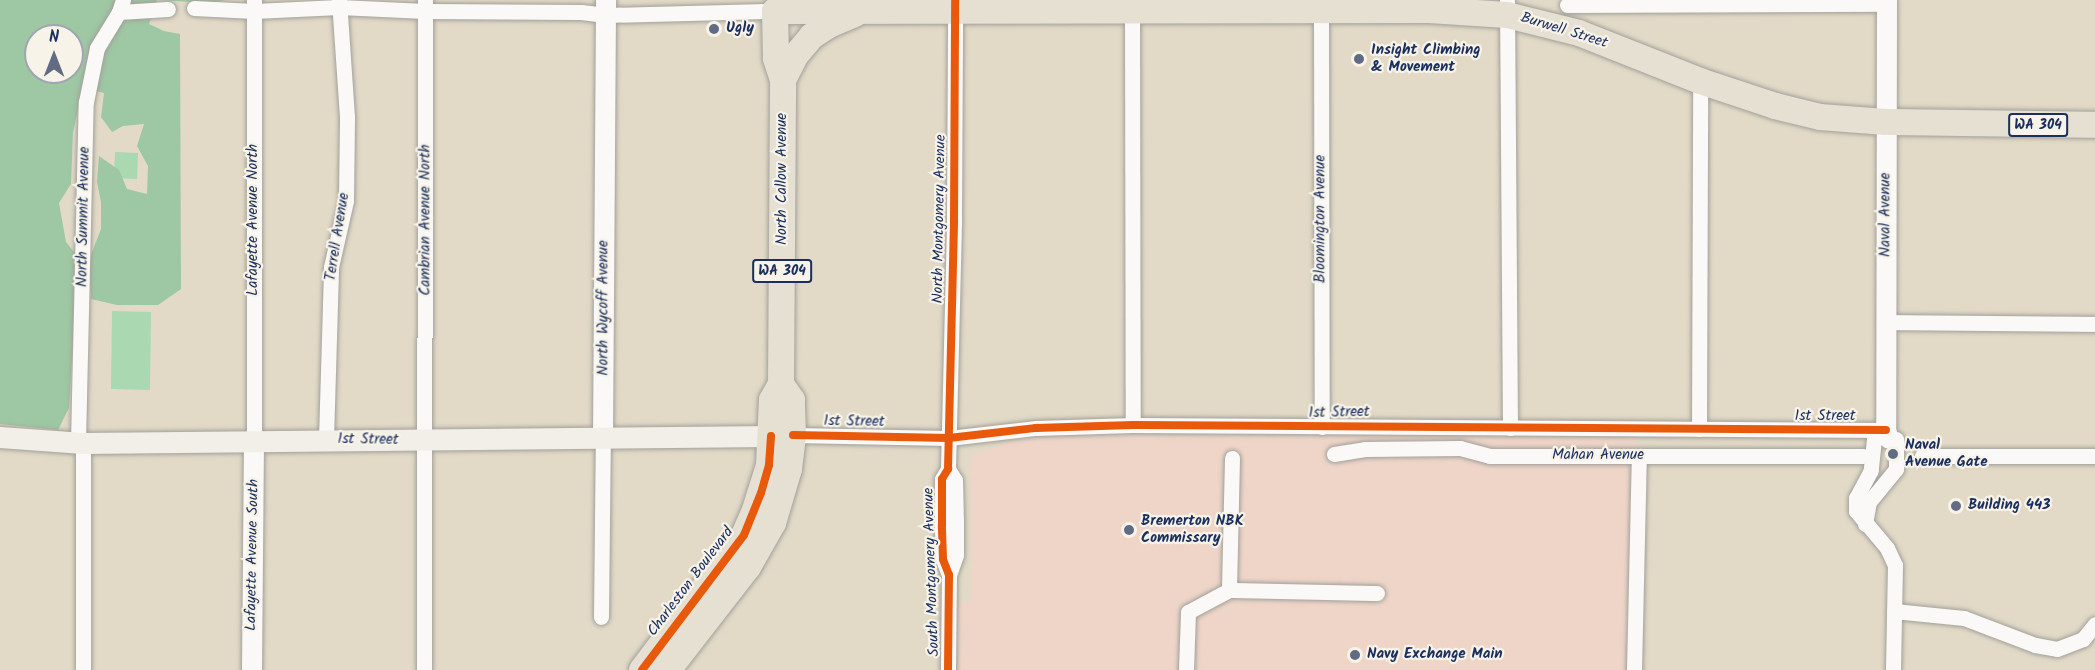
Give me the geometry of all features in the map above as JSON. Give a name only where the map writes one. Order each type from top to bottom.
[{"type":"highway","name":"Burwell Street","points":[[776,11],[862,11],[955,6],[1132,11],[1266,6],[1321,11],[1429,5],[1507,7],[1700,81],[1794,111],[1837,119],[1886,122],[2095,125]]},
{"type":"highway","name":"North Callow Avenue","points":[[776,11],[776,58],[783,80],[781,384],[792,400],[782,436]]},
{"type":"highway","name":"WA 304","points":[[783,80],[796,55],[812,36],[829,25],[862,11]]},
{"type":"highway","name":"WA 304","points":[[668,670],[762,544],[781,500],[789,469],[782,436]]},
{"type":"highway","name":"Charleston Boulevard","points":[[642,670],[744,535],[782,436]]},
{"type":"main road","name":"1st Street","points":[[0,437],[81,442],[326,439],[603,440],[782,436]]},
{"type":"street","points":[[1567,5],[1887,2]]},
{"type":"street","name":"Naval Avenue","points":[[1886,437],[1887,2]]},
{"type":"street","name":"Burwell Street","points":[[194,8],[339,3],[513,6],[581,12],[606,8],[689,13],[776,11]]},
{"type":"street","name":"Terrell Avenue","points":[[326,439],[331,267],[346,201],[346,117],[339,3]]},
{"type":"street","name":"Lafayette Avenue North","points":[[254,5],[254,440]]},
{"type":"street","name":"Cambrian Avenue North","points":[[424,670],[425,5]]},
{"type":"street","points":[[121,6],[168,9]]},
{"type":"street","name":"North Summit Avenue","points":[[83,670],[81,442],[86,102],[97,48],[121,6]]},
{"type":"street","name":"North Montgomery Avenue","points":[[949,438],[955,6]]},
{"type":"street","points":[[1507,7],[1510,428]]},
{"type":"street","name":"North Wycoff Avenue","points":[[601,617],[606,8]]},
{"type":"street","points":[[1132,11],[1133,425]]},
{"type":"street","name":"Bloomington Avenue","points":[[1321,11],[1322,427]]},
{"type":"street","points":[[1699,429],[1700,81]]},
{"type":"street","points":[[1886,322],[2095,324]]},
{"type":"street","name":"1st Street","points":[[782,436],[949,438],[1036,428],[1133,425],[1699,429],[1886,437]]},
{"type":"street","points":[[1886,437],[1887,465],[1870,483],[1863,486],[1856,498],[1856,511],[1887,548],[1895,565],[1893,670]]},
{"type":"street","points":[[1865,524],[1869,502],[1896,469],[1886,437]]},
{"type":"street","name":"South Montgomery Avenue","points":[[948,670],[949,575],[943,559],[942,479],[948,468],[949,438]]},
{"type":"street","name":"Lafayette Avenue South","points":[[252,670],[254,440]]},
{"type":"street","name":"Mahan Avenue","points":[[1334,454],[1365,449],[1460,448],[1491,456],[1863,456]]},
{"type":"street","points":[[1634,670],[1639,456]]},
{"type":"street","points":[[1922,456],[2095,456]]},
{"type":"street","points":[[1229,590],[1232,458]]},
{"type":"street","points":[[1186,670],[1188,612],[1229,590],[1377,593]]},
{"type":"street","points":[[1894,611],[1964,618],[2036,645],[2057,649],[2083,639],[2095,624]]},
{"type":"shaded area","points":[[1028,435],[1637,437],[1634,670],[948,670],[949,602],[972,601],[971,456]]},
{"type":"green space","points":[[0,0],[157,0],[149,24],[164,31],[180,34],[181,289],[158,305],[117,305],[91,299],[89,260],[101,229],[101,202],[97,182],[99,156],[119,170],[127,189],[147,194],[148,166],[137,146],[144,124],[123,126],[112,132],[101,117],[104,93],[85,88],[73,132],[71,184],[59,203],[66,242],[78,257],[69,408],[58,430],[0,424]]},
{"type":"green space","points":[[157,0],[225,0],[210,3]]},
{"type":"green space","points":[[115,152],[138,153],[137,179],[114,178]]},
{"type":"green space","points":[[112,311],[151,312],[150,390],[111,389]]},
{"type":"cycle path","points":[[948,670],[949,575],[943,559],[942,479],[948,469],[954,220],[955,0]]},
{"type":"cycle path","points":[[793,435],[949,438],[1036,428],[1133,425],[1886,430]]},
{"type":"cycle path","points":[[642,670],[744,535],[761,493],[769,465],[771,436]]},
{"type":"place","name":"Ugly","points":[[714,29]]},
{"type":"place","name":"Insight Climbing & Movement","points":[[1359,59]]},
{"type":"place","name":"Naval Avenue Gate","points":[[1893,454]]},
{"type":"place","name":"Building 443","points":[[1956,506]]},
{"type":"place","name":"Bremerton NBK Commissary","points":[[1129,530]]},
{"type":"place","name":"Navy Exchange Main","points":[[1355,655]]}]
